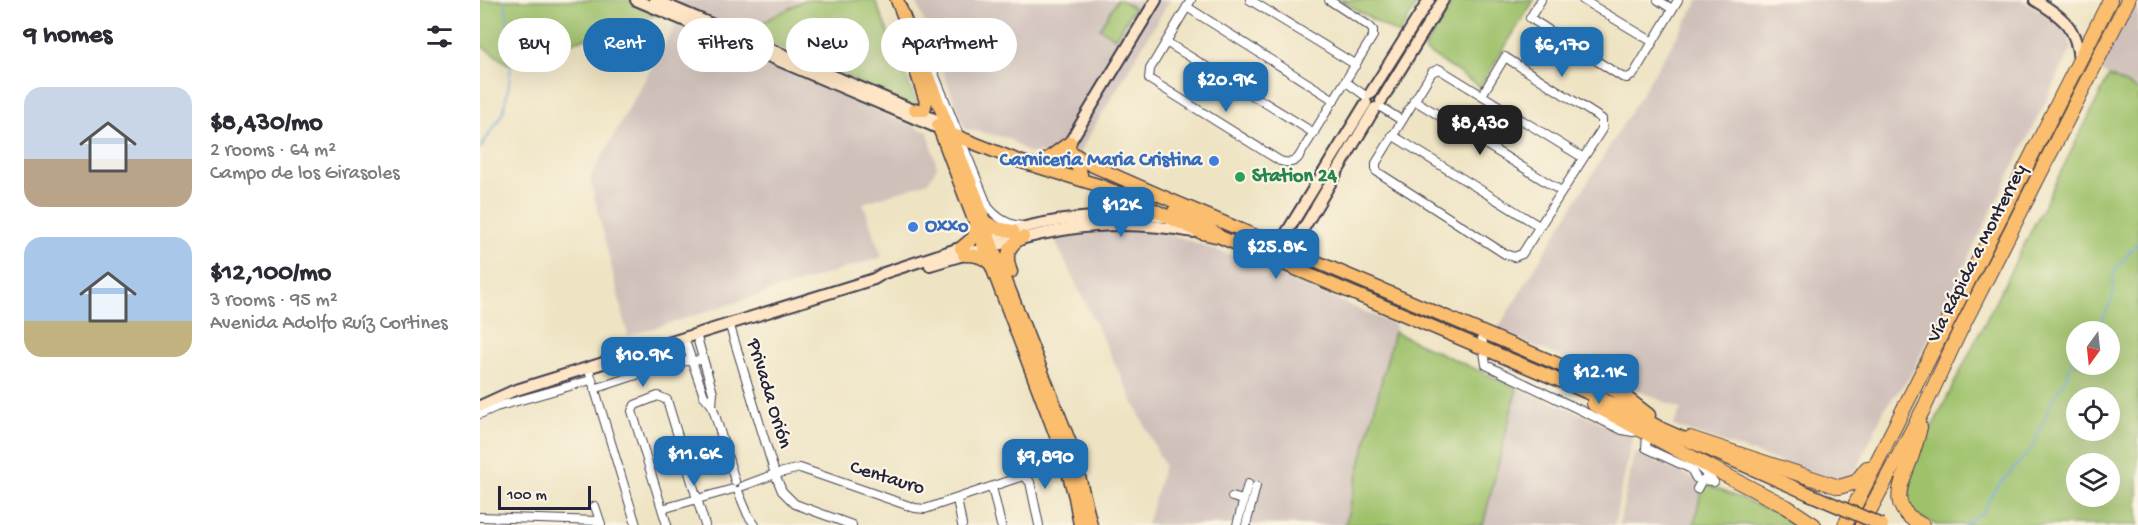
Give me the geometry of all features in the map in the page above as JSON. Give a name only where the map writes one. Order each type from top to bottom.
[{"type":"highway","points":[[1845,525],[2110,0]]},
{"type":"highway","name":"Vía Rápida a Monterrey","points":[[1862,525],[1925,406],[1958,335],[2128,0]]},
{"type":"highway","points":[[1594,404],[1782,504],[1814,525]]},
{"type":"highway","points":[[1922,525],[1906,514],[1900,506],[1899,496],[1900,486],[1912,457],[1925,406]]},
{"type":"highway","points":[[1690,438],[1839,487],[1856,482],[1880,457]]},
{"type":"main road","points":[[636,0],[652,2],[915,110],[948,129],[1081,174],[1151,202],[1207,226],[1220,237],[1274,264],[1382,307],[1484,352],[1501,364],[1562,389],[1660,435],[1882,525]]},
{"type":"main road","points":[[892,0],[899,18]]},
{"type":"main road","points":[[897,0],[948,129],[1063,454],[1080,525]]},
{"type":"main road","points":[[1043,162],[1066,147],[1156,0]]},
{"type":"main road","points":[[1274,264],[1328,178],[1429,0]]},
{"type":"main road","points":[[1373,101],[1443,0]]},
{"type":"main road","points":[[2035,0],[2059,15],[2067,23],[2075,38],[2079,61]]},
{"type":"main road","points":[[652,2],[1029,164],[1101,186],[1274,264],[1632,412],[1662,429],[1870,525]]},
{"type":"main road","points":[[915,110],[924,110],[926,102],[916,72]]},
{"type":"main road","points":[[922,72],[948,129]]},
{"type":"main road","points":[[1066,147],[1081,174]]},
{"type":"main road","points":[[1066,147],[1091,165],[1600,382],[1627,398],[1653,418],[1690,438]]},
{"type":"main road","points":[[1151,202],[1173,201]]},
{"type":"main road","points":[[480,406],[513,391],[874,279],[884,273],[1020,233],[1087,216],[1125,214],[1191,219]]},
{"type":"main road","points":[[980,222],[1020,233],[1082,226],[1144,224],[1220,237]]},
{"type":"main road","points":[[962,251],[974,237],[980,222]]},
{"type":"main road","points":[[996,266],[1000,252],[1020,233]]},
{"type":"main road","points":[[1020,233],[1009,249],[1007,260],[1029,319],[1040,365]]},
{"type":"main road","points":[[962,251],[981,257],[996,266],[1040,365],[1072,448],[1091,525]]},
{"type":"main road","points":[[1382,307],[1403,299]]},
{"type":"main road","points":[[1484,352],[1485,344],[1494,340],[1537,355]]},
{"type":"street","points":[[1250,0],[1356,65]]},
{"type":"street","points":[[1329,0],[1373,30],[1371,41],[1314,133],[1293,162],[1280,161],[1153,82],[1149,74],[1189,4],[1334,100]]},
{"type":"street","points":[[1542,0],[1530,18],[1627,78],[1633,75],[1678,0]]},
{"type":"street","points":[[1583,0],[1653,42]]},
{"type":"street","points":[[1658,0],[1672,9]]},
{"type":"street","points":[[1166,42],[1314,133]]},
{"type":"street","points":[[1482,94],[1505,57],[1602,120],[1602,129],[1522,254],[1514,257],[1505,254],[1378,173],[1375,168],[1392,135],[1435,70],[1444,71],[1582,157]]},
{"type":"street","points":[[1346,82],[1401,120]]},
{"type":"street","points":[[1414,100],[1561,191]]},
{"type":"street","points":[[948,129],[992,211],[1020,233]]},
{"type":"street","points":[[1392,135],[1539,226]]},
{"type":"street","name":"Privada Orión","points":[[729,323],[782,491],[795,504],[852,525]]},
{"type":"street","points":[[1481,332],[1486,365],[1627,432],[1639,430],[1647,435],[1646,448],[1691,469],[1696,478]]},
{"type":"street","points":[[696,334],[713,393],[712,405],[737,487],[748,515],[755,525]]},
{"type":"street","points":[[684,338],[704,396],[712,405]]},
{"type":"street","points":[[480,414],[496,407],[593,385],[676,362],[703,360]]},
{"type":"street","points":[[588,368],[636,525]]},
{"type":"street","points":[[667,525],[632,409],[658,396],[668,400],[705,525]]},
{"type":"street","points":[[1689,456],[1714,482],[1702,480],[1697,489]]},
{"type":"street","name":"Centauro","points":[[662,509],[797,468],[920,509],[957,500],[1023,476],[1030,482],[1039,525]]},
{"type":"street","points":[[1237,525],[1244,500],[1252,485],[1246,525]]},
{"type":"street","points":[[992,487],[1001,525]]},
{"type":"street","points":[[1232,497],[1244,500]]},
{"type":"street","points":[[957,500],[962,525]]},
{"type":"street","points":[[480,517],[562,523],[600,523],[595,506]]},
{"type":"shaded area","points":[[668,0],[804,0],[771,18],[711,18]]},
{"type":"shaded area","points":[[916,0],[1170,0],[1078,154],[1028,153],[1008,138],[965,129],[943,72],[1017,72],[1017,18],[923,18]]},
{"type":"shaded area","points":[[1699,0],[2022,0],[2064,25],[2072,48],[1909,378],[1885,408],[1858,467],[1849,477],[1837,481],[1673,426],[1681,409],[1497,330]]},
{"type":"shaded area","points":[[2130,0],[2138,0],[2138,90],[2094,68]]},
{"type":"shaded area","points":[[677,24],[677,72],[774,72],[774,66],[928,132],[937,167],[928,182],[863,203],[882,257],[628,336],[590,178],[649,72],[665,72],[665,44]]},
{"type":"shaded area","points":[[1115,228],[1173,235],[1236,257],[1396,325],[1346,525],[1147,525],[1164,465],[1054,235]]},
{"type":"shaded area","points":[[1517,388],[1633,435],[1614,525],[1483,525]]},
{"type":"shaded area","points":[[1634,452],[1800,525],[1619,525]]},
{"type":"green space","points":[[480,0],[661,0],[657,15],[648,18],[583,18],[583,39],[571,43],[571,18],[498,18],[498,57],[480,45]]},
{"type":"green space","points":[[804,0],[875,0],[882,18],[881,72],[904,72],[919,109],[835,72],[869,72],[869,18],[786,18],[786,50],[774,45],[774,18],[771,18]]},
{"type":"green space","points":[[1117,0],[1134,8],[1115,38],[1100,28]]},
{"type":"green space","points":[[1340,0],[1419,0],[1399,35]]},
{"type":"green space","points":[[1454,0],[1534,0],[1480,87],[1424,50]]},
{"type":"green space","points":[[2109,76],[2138,90],[2138,525],[1936,525],[1919,517],[1903,502],[1903,485]]},
{"type":"green space","points":[[1394,332],[1517,388],[1483,525],[1345,525]]},
{"type":"green space","points":[[1703,483],[1806,525],[1694,525]]},
{"type":"waterway","points":[[480,149],[503,113],[509,84],[512,56],[505,0]]},
{"type":"waterway","points":[[2102,321],[2113,297],[2114,272],[2138,241]]},
{"type":"waterway","points":[[1964,525],[1983,512],[1992,493],[2033,447],[2050,405],[2067,375]]},
{"type":"place","name":"Carniceria Maria Cristina","points":[[1214,161]]},
{"type":"place","name":"Station 24","points":[[1240,177]]},
{"type":"place","name":"Oxxo","points":[[913,227]]}]
